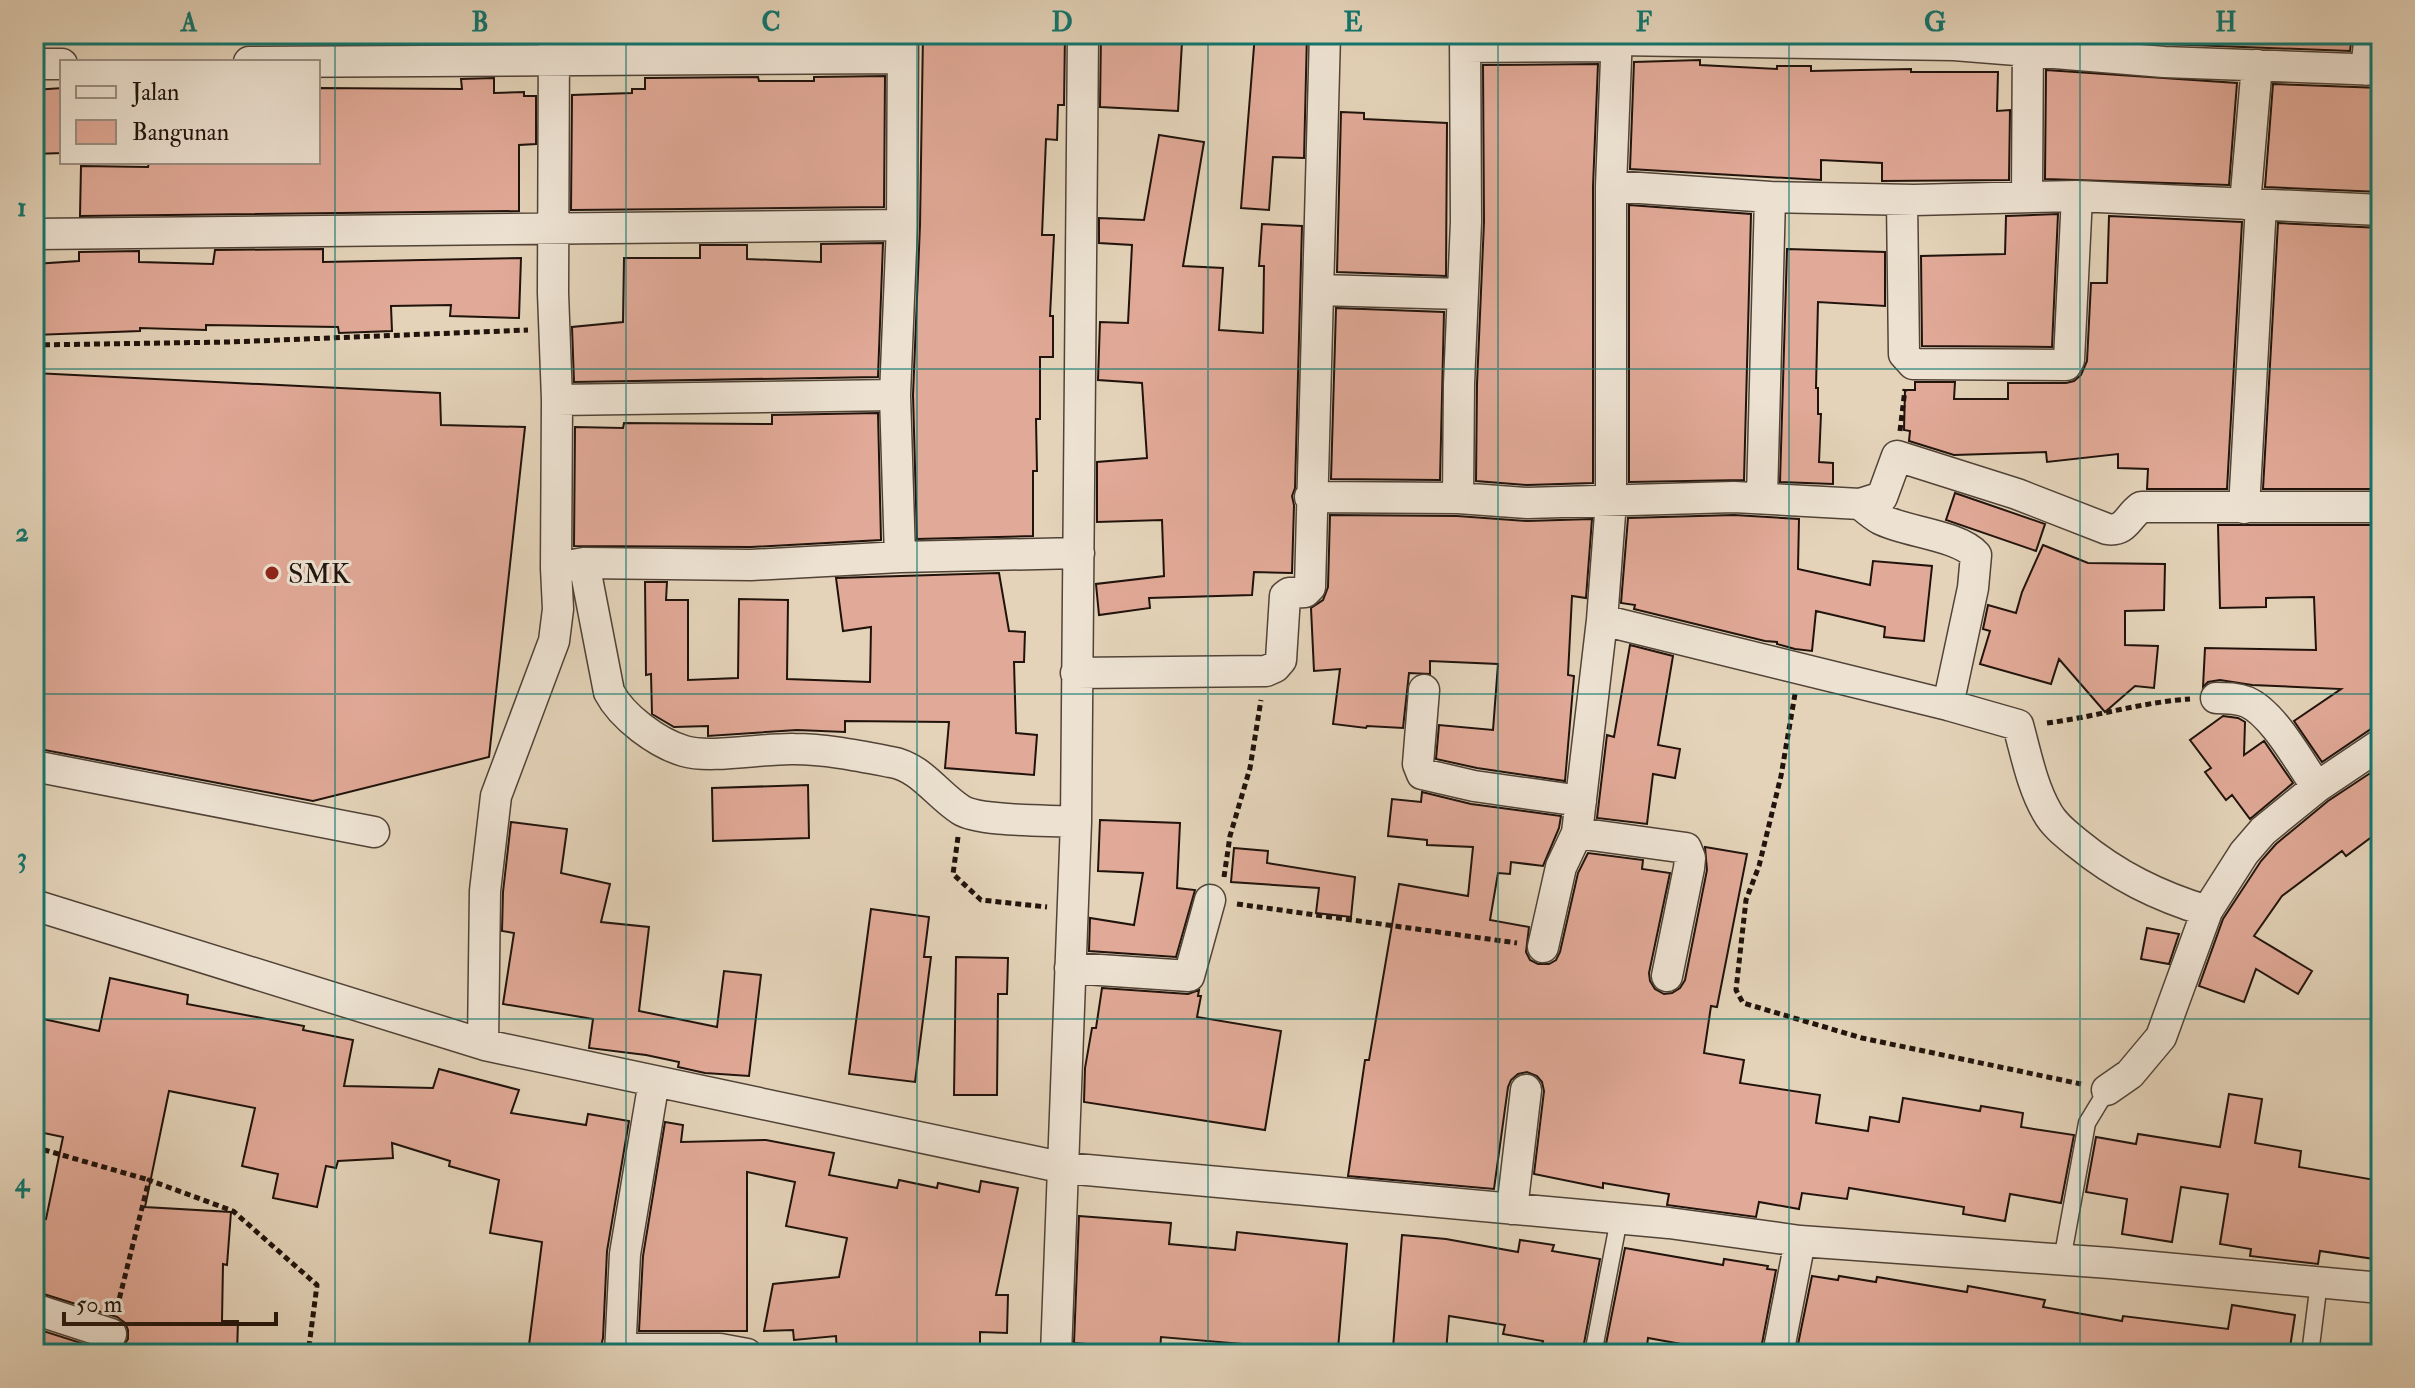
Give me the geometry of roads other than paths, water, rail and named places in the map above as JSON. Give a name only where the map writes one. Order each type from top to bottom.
[{"type":"street","points":[[1056,1354],[1076,822],[1083,34]]},
{"type":"street","points":[[1076,673],[1266,671],[1281,660],[1285,596],[1305,592],[1310,587],[1310,497],[1325,34]]},
{"type":"street","points":[[1458,498],[1466,222],[1465,40],[1954,45],[2028,42],[2165,48],[2257,65],[2374,70],[2370,34]]},
{"type":"street","points":[[1543,947],[1561,867],[1577,833],[1602,620],[1611,501],[1611,186],[1617,40]]},
{"type":"street","points":[[2027,195],[2028,42]]},
{"type":"street","points":[[287,60],[554,46],[903,46],[902,225],[895,395],[900,557]]},
{"type":"street","points":[[554,46],[553,329],[570,566],[614,703],[660,739],[688,753],[794,749],[897,763],[920,775],[962,811],[1076,822]]},
{"type":"street","points":[[34,64],[60,64]]},
{"type":"street","points":[[2244,508],[2257,65]]},
{"type":"street","points":[[1611,186],[1770,197],[1902,200],[2077,196],[2381,210]]},
{"type":"street","points":[[1902,200],[1904,354],[1913,364],[2068,363],[2077,196]]},
{"type":"street","points":[[1762,497],[1770,197]]},
{"type":"street","points":[[34,234],[902,225]]},
{"type":"street","points":[[1319,290],[1462,294]]},
{"type":"street","points":[[557,400],[895,395]]},
{"type":"street","points":[[1310,497],[1458,498],[1527,503],[1762,497],[1860,504],[1882,497],[1897,456],[2017,494],[2107,529],[2123,528],[2141,507],[2381,507]]},
{"type":"street","points":[[1860,504],[1880,519],[1942,539],[1976,555],[1973,588],[1948,705]]},
{"type":"street","points":[[570,566],[751,565],[900,557],[1079,553]]},
{"type":"street","points":[[483,1044],[485,891],[496,796],[554,641],[558,609],[570,566]]},
{"type":"street","points":[[1602,620],[2018,725],[2032,777],[2047,812],[2059,829],[2124,878],[2152,893],[2207,911]]},
{"type":"street","points":[[1424,690],[1418,764],[1422,774],[1474,786],[1581,801]]},
{"type":"street","points":[[2216,698],[2243,701],[2266,716],[2317,787]]},
{"type":"street","points":[[2107,1090],[2130,1074],[2161,1037],[2207,911],[2244,853],[2263,831],[2317,787],[2381,744]]},
{"type":"street","points":[[34,766],[374,832]]},
{"type":"street","points":[[1577,833],[1686,848],[1689,852],[1689,868],[1667,976]]},
{"type":"street","points":[[1070,968],[1189,976],[1194,967],[1210,900]]},
{"type":"street","points":[[34,905],[483,1044],[1065,1168],[1619,1219],[1800,1241],[2381,1288]]},
{"type":"street","points":[[654,1081],[625,1254],[620,1351],[720,1349],[747,1354]]},
{"type":"street","points":[[1512,1209],[1526,1090]]},
{"type":"street","points":[[1778,1354],[1800,1241]]},
{"type":"street","points":[[34,1309],[111,1334]]},
{"type":"lane","points":[[2062,1260],[2087,1123],[2107,1090]]},
{"type":"lane","points":[[1593,1354],[1619,1219]]},
{"type":"lane","points":[[2310,1354],[2319,1282]]},
{"type":"place","name":"SMK","points":[[272,573]]}]
